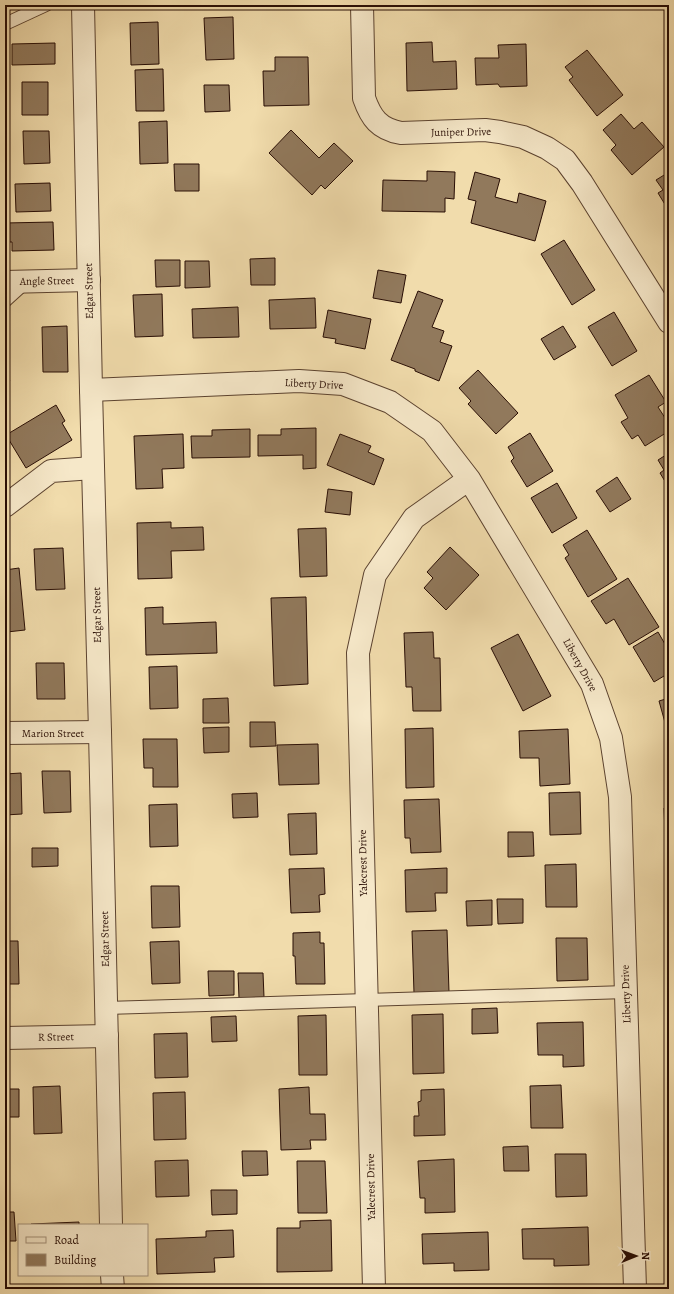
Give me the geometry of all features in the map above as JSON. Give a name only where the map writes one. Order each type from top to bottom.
[{"type":"street","name":"Edgar Street","points":[[83,5],[111,1224]]},
{"type":"street","name":"Juniper Drive","points":[[362,5],[364,98],[369,112],[378,124],[390,131],[400,133],[486,130],[500,132],[523,137],[547,148],[565,160],[582,183],[669,322]]},
{"type":"street","name":"Angle Street","points":[[5,282],[90,280]]},
{"type":"street","name":"Liberty Drive","points":[[91,390],[299,381],[343,384],[390,402],[432,431],[469,479],[592,684],[611,738],[620,797],[635,1289]]},
{"type":"street","points":[[5,506],[51,471],[93,468]]},
{"type":"street","name":"Yalecrest Drive","points":[[374,1289],[358,653],[375,575],[414,518],[469,479]]},
{"type":"street","name":"Marion Street","points":[[5,733],[100,732]]},
{"type":"street","name":"R Street","points":[[5,1038],[107,1036]]},
{"type":"street","points":[[112,1276],[113,1289]]},
{"type":"lane","points":[[5,24],[46,5]]},
{"type":"lane","points":[[5,301],[27,281]]},
{"type":"lane","points":[[106,1008],[626,992]]},
{"type":"building","points":[[233,17],[234,59],[206,60],[204,18]]},
{"type":"building","points":[[158,22],[159,64],[131,65],[130,23]]},
{"type":"building","points":[[432,42],[433,62],[456,61],[457,89],[407,91],[406,43]]},
{"type":"building","points":[[55,43],[55,64],[12,65],[12,44]]},
{"type":"building","points":[[526,44],[527,86],[500,87],[498,84],[476,85],[475,58],[499,58],[498,45]]},
{"type":"building","points":[[587,50],[623,95],[597,116],[569,80],[573,77],[565,67]]},
{"type":"building","points":[[275,57],[308,57],[309,105],[264,106],[263,71],[275,71]]},
{"type":"building","points":[[163,69],[164,111],[136,111],[135,70]]},
{"type":"building","points":[[22,82],[48,82],[48,115],[22,115]]},
{"type":"building","points":[[204,85],[229,85],[230,111],[205,112]]},
{"type":"building","points":[[621,114],[634,129],[642,122],[664,147],[632,175],[611,150],[616,145],[603,130]]},
{"type":"building","points":[[167,121],[168,163],[140,164],[139,122]]},
{"type":"building","points":[[291,130],[319,158],[334,143],[353,161],[325,189],[321,185],[312,195],[269,153]]},
{"type":"building","points":[[23,131],[49,131],[50,163],[24,164]]},
{"type":"building","points":[[174,164],[199,164],[199,191],[175,191]]},
{"type":"building","points":[[427,171],[455,172],[454,199],[445,198],[445,212],[382,211],[383,180],[427,181]]},
{"type":"building","points":[[475,172],[500,179],[495,197],[517,203],[519,193],[546,201],[535,241],[471,223],[476,201],[468,199]]},
{"type":"building","points":[[669,172],[669,211],[658,193],[663,190],[656,180]]},
{"type":"building","points":[[50,183],[51,211],[16,212],[15,184]]},
{"type":"building","points":[[53,222],[54,250],[12,251],[12,242],[5,242],[5,223]]},
{"type":"building","points":[[564,240],[595,290],[572,305],[541,254]]},
{"type":"building","points":[[275,258],[275,285],[251,285],[250,259]]},
{"type":"building","points":[[155,260],[180,260],[180,286],[156,287]]},
{"type":"building","points":[[185,261],[209,261],[210,287],[185,288]]},
{"type":"building","points":[[378,270],[406,275],[401,303],[373,298]]},
{"type":"building","points":[[418,291],[443,300],[432,327],[444,331],[440,342],[452,346],[439,381],[415,371],[415,369],[391,360]]},
{"type":"building","points":[[162,294],[163,336],[135,337],[133,295]]},
{"type":"building","points":[[315,298],[316,328],[270,329],[269,300]]},
{"type":"building","points":[[238,307],[239,337],[193,338],[192,309]]},
{"type":"building","points":[[328,310],[371,319],[365,349],[335,343],[336,339],[323,337]]},
{"type":"building","points":[[614,312],[637,351],[612,366],[588,327]]},
{"type":"building","points":[[67,326],[68,372],[43,372],[42,327]]},
{"type":"building","points":[[563,326],[576,347],[554,360],[541,339]]},
{"type":"building","points":[[478,370],[518,413],[496,434],[468,404],[471,401],[459,388]]},
{"type":"building","points":[[5,375],[10,381],[5,386]]},
{"type":"building","points":[[649,375],[666,402],[658,407],[669,424],[669,431],[645,446],[638,435],[632,439],[621,422],[628,418],[615,395]]},
{"type":"building","points":[[56,405],[65,421],[62,423],[72,440],[26,468],[6,435]]},
{"type":"building","points":[[316,428],[316,468],[303,469],[303,455],[258,456],[258,435],[281,435],[281,429]]},
{"type":"building","points":[[250,429],[250,457],[192,458],[191,436],[212,436],[212,430]]},
{"type":"building","points":[[530,433],[553,471],[527,487],[511,461],[514,458],[508,447]]},
{"type":"building","points":[[183,434],[184,468],[162,469],[163,488],[136,489],[134,436]]},
{"type":"building","points":[[340,434],[371,446],[368,452],[384,459],[374,485],[327,465]]},
{"type":"building","points":[[669,453],[669,488],[660,473],[664,470],[658,460]]},
{"type":"building","points":[[617,477],[631,499],[610,512],[596,491]]},
{"type":"building","points":[[557,483],[577,518],[552,533],[531,498]]},
{"type":"building","points":[[328,489],[352,492],[350,515],[325,512]]},
{"type":"building","points":[[171,522],[171,528],[203,527],[204,550],[171,551],[172,578],[138,579],[137,523]]},
{"type":"building","points":[[326,528],[327,576],[300,577],[298,529]]},
{"type":"building","points":[[587,530],[617,579],[588,597],[565,558],[569,555],[563,545]]},
{"type":"building","points":[[450,547],[479,575],[446,610],[424,588],[433,578],[427,572]]},
{"type":"building","points":[[63,548],[65,589],[36,590],[34,549]]},
{"type":"building","points":[[19,568],[25,630],[7,632],[5,612],[5,570]]},
{"type":"building","points":[[628,578],[659,627],[629,645],[614,619],[606,624],[591,601]]},
{"type":"building","points":[[306,597],[308,684],[274,686],[271,598]]},
{"type":"building","points":[[163,607],[163,624],[216,622],[217,653],[146,655],[145,608]]},
{"type":"building","points":[[433,632],[434,658],[440,658],[441,711],[413,711],[412,687],[406,687],[404,633]]},
{"type":"building","points":[[658,632],[669,651],[669,673],[654,682],[633,647]]},
{"type":"building","points":[[518,634],[551,696],[523,711],[491,648]]},
{"type":"building","points":[[36,663],[64,663],[65,699],[37,699]]},
{"type":"building","points":[[177,666],[178,708],[150,709],[149,667]]},
{"type":"building","points":[[228,698],[229,723],[203,723],[203,699]]},
{"type":"building","points":[[669,698],[669,737],[659,701]]},
{"type":"building","points":[[250,722],[275,722],[276,746],[250,747]]},
{"type":"building","points":[[229,727],[229,752],[204,753],[203,728]]},
{"type":"building","points":[[433,728],[434,787],[406,788],[405,729]]},
{"type":"building","points":[[568,729],[570,784],[540,786],[539,758],[520,758],[519,731]]},
{"type":"building","points":[[143,739],[177,739],[178,787],[153,787],[153,768],[144,768]]},
{"type":"building","points":[[318,744],[319,784],[279,785],[277,745]]},
{"type":"building","points":[[42,771],[70,771],[71,812],[44,813]]},
{"type":"building","points":[[21,773],[22,814],[5,815],[5,774]]},
{"type":"building","points":[[580,792],[581,834],[550,835],[549,793]]},
{"type":"building","points":[[257,793],[258,817],[233,818],[232,794]]},
{"type":"building","points":[[439,799],[441,852],[411,853],[410,838],[405,838],[404,800]]},
{"type":"building","points":[[177,804],[178,846],[150,847],[149,805]]},
{"type":"building","points":[[664,808],[669,808],[669,833],[665,833]]},
{"type":"building","points":[[316,813],[317,854],[290,855],[288,814]]},
{"type":"building","points":[[508,832],[533,832],[534,856],[508,857]]},
{"type":"building","points":[[32,848],[58,848],[58,866],[32,867]]},
{"type":"building","points":[[576,864],[577,907],[546,907],[545,865]]},
{"type":"building","points":[[324,868],[325,894],[319,895],[320,912],[291,913],[289,869]]},
{"type":"building","points":[[447,868],[447,893],[435,893],[436,911],[406,912],[405,870]]},
{"type":"building","points":[[666,884],[669,884],[669,926],[667,926]]},
{"type":"building","points":[[151,886],[179,886],[180,927],[152,928]]},
{"type":"building","points":[[497,899],[523,899],[523,923],[498,924]]},
{"type":"building","points":[[492,900],[492,925],[467,926],[466,901]]},
{"type":"building","points":[[447,930],[449,992],[414,993],[412,931]]},
{"type":"building","points":[[320,932],[320,943],[324,943],[325,984],[296,984],[295,956],[293,956],[293,933]]},
{"type":"building","points":[[556,938],[587,938],[588,980],[557,981]]},
{"type":"building","points":[[5,941],[18,941],[19,984],[5,984]]},
{"type":"building","points":[[179,941],[180,983],[152,984],[150,942]]},
{"type":"building","points":[[208,971],[234,971],[234,995],[209,996]]},
{"type":"building","points":[[238,973],[263,973],[264,997],[239,998]]},
{"type":"building","points":[[497,1008],[498,1033],[472,1034],[472,1009]]},
{"type":"building","points":[[443,1014],[444,1073],[413,1074],[412,1015]]},
{"type":"building","points":[[326,1015],[327,1075],[299,1075],[298,1016]]},
{"type":"building","points":[[236,1016],[237,1041],[212,1042],[211,1017]]},
{"type":"building","points":[[583,1022],[584,1066],[563,1067],[563,1055],[538,1055],[537,1023]]},
{"type":"building","points":[[187,1033],[188,1077],[155,1078],[154,1034]]},
{"type":"building","points":[[561,1085],[563,1128],[531,1128],[530,1086]]},
{"type":"building","points":[[60,1086],[62,1133],[34,1134],[33,1087]]},
{"type":"building","points":[[309,1087],[310,1114],[325,1114],[326,1140],[310,1140],[311,1149],[281,1150],[279,1089]]},
{"type":"building","points":[[5,1089],[19,1089],[19,1117],[5,1117]]},
{"type":"building","points":[[444,1089],[445,1135],[414,1136],[414,1116],[419,1116],[418,1102],[421,1101],[421,1090]]},
{"type":"building","points":[[185,1092],[186,1139],[154,1140],[153,1093]]},
{"type":"building","points":[[528,1146],[529,1171],[504,1171],[503,1147]]},
{"type":"building","points":[[242,1151],[267,1151],[268,1175],[243,1176]]},
{"type":"building","points":[[555,1154],[586,1154],[587,1196],[556,1197]]},
{"type":"building","points":[[454,1159],[455,1212],[425,1213],[425,1198],[420,1198],[418,1161]]},
{"type":"building","points":[[188,1160],[189,1196],[156,1197],[155,1161]]},
{"type":"building","points":[[297,1161],[325,1161],[327,1213],[298,1213]]},
{"type":"building","points":[[211,1190],[237,1190],[237,1214],[212,1215]]},
{"type":"building","points":[[5,1212],[14,1212],[16,1241],[5,1241]]},
{"type":"building","points":[[331,1220],[332,1271],[277,1272],[277,1228],[300,1228],[300,1221]]},
{"type":"building","points":[[79,1222],[79,1224],[31,1224]]},
{"type":"building","points":[[588,1227],[589,1265],[554,1266],[554,1259],[523,1259],[522,1229]]},
{"type":"building","points":[[233,1230],[234,1257],[214,1258],[215,1272],[157,1274],[156,1239],[206,1237],[206,1231]]},
{"type":"building","points":[[488,1232],[489,1270],[454,1271],[454,1263],[423,1264],[422,1234]]}]
